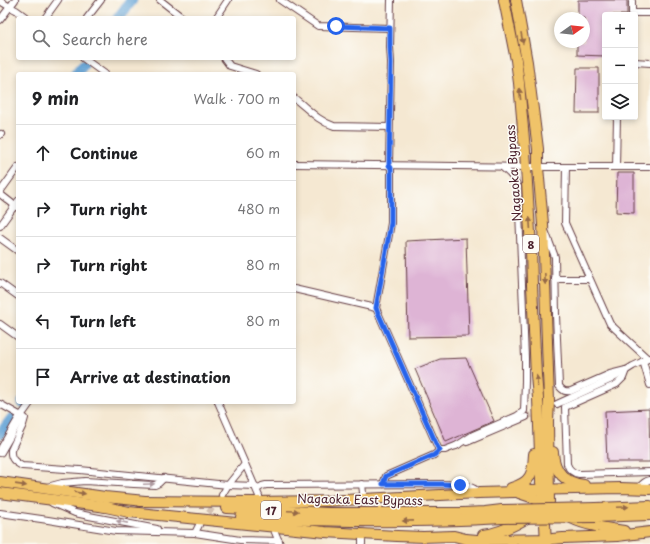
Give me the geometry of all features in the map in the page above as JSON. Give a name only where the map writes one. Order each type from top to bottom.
[{"type":"highway","name":"Nagaoka Bypass","points":[[504,0],[515,53],[519,83],[531,248],[536,375],[547,502]]},
{"type":"highway","name":"Nagaoka Bypass","points":[[516,0],[527,62],[538,148],[538,167],[543,224],[553,402],[548,420],[547,502]]},
{"type":"highway","points":[[479,493],[520,486],[529,478],[534,466],[534,434],[538,398]]},
{"type":"highway","points":[[553,402],[552,422],[554,458],[562,476],[566,480],[578,484],[602,484],[620,488]]},
{"type":"highway","name":"Nagaoka East Bypass","points":[[0,482],[40,493],[101,506],[248,517],[334,521],[464,520],[502,514],[547,502],[596,512],[650,515]]},
{"type":"highway","points":[[454,536],[492,534],[517,524],[534,514],[562,489],[650,489]]},
{"type":"highway","points":[[515,492],[547,502],[576,520],[606,528],[638,533]]},
{"type":"highway","name":"17","points":[[139,501],[318,501],[515,492],[547,502]]},
{"type":"highway","name":"Nagaoka East Bypass","points":[[0,493],[40,493],[253,509],[329,513],[485,512],[502,514]]},
{"type":"highway","name":"8","points":[[545,542],[547,502]]},
{"type":"highway","name":"17","points":[[101,506],[129,512],[325,532],[397,536],[454,536],[477,540],[545,542]]},
{"type":"highway","name":"Nagaoka East Bypass","points":[[596,512],[650,506]]},
{"type":"highway","points":[[545,542],[563,538],[617,536],[650,532]]},
{"type":"street","points":[[0,20],[15,0]]},
{"type":"street","points":[[46,16],[58,0]]},
{"type":"street","points":[[89,16],[101,0]]},
{"type":"street","points":[[160,0],[180,16]]},
{"type":"street","points":[[217,16],[228,0]]},
{"type":"street","points":[[280,0],[318,26],[390,28]]},
{"type":"street","points":[[391,0],[389,127],[391,223],[376,308],[440,450]]},
{"type":"street","points":[[632,0],[632,12]]},
{"type":"street","points":[[0,1],[24,16]]},
{"type":"street","points":[[638,14],[650,13]]},
{"type":"street","points":[[86,60],[102,72]]},
{"type":"street","points":[[226,60],[230,66],[250,72]]},
{"type":"street","points":[[638,62],[650,62]]},
{"type":"street","points":[[229,72],[230,66]]},
{"type":"street","points":[[296,100],[320,120],[334,126],[389,127]]},
{"type":"street","points":[[616,167],[617,120]]},
{"type":"street","points":[[296,164],[502,167],[650,167],[650,165]]},
{"type":"street","points":[[456,446],[473,435],[517,416],[524,411],[525,358],[518,187],[512,176],[502,167]]},
{"type":"street","points":[[566,167],[565,223],[610,324],[647,359],[650,385]]},
{"type":"street","points":[[16,170],[0,193],[16,204]]},
{"type":"street","points":[[0,226],[16,206]]},
{"type":"street","points":[[543,224],[555,257],[559,386],[566,392],[571,391],[610,374],[626,370]]},
{"type":"street","points":[[0,238],[16,250]]},
{"type":"street","points":[[555,279],[589,279]]},
{"type":"street","points":[[0,283],[16,295]]},
{"type":"street","points":[[296,289],[376,308]]},
{"type":"street","points":[[0,324],[16,336]]},
{"type":"street","points":[[553,402],[612,379],[647,359]]},
{"type":"street","points":[[626,370],[623,378],[617,384],[565,407],[567,464],[571,471],[579,474],[650,472]]},
{"type":"street","points":[[0,404],[25,418],[23,426],[11,450],[14,461],[22,466],[80,470],[228,485],[255,486],[259,488],[266,485],[442,484],[460,485],[474,488],[479,493]]},
{"type":"street","points":[[0,452],[30,404]]},
{"type":"street","points":[[219,404],[259,496]]},
{"type":"street","points":[[383,484],[386,476],[434,455],[440,450],[445,450],[456,446],[526,417]]},
{"type":"street","points":[[222,495],[245,464]]},
{"type":"street","points":[[40,493],[62,483],[78,481],[155,485],[164,478]]},
{"type":"street","points":[[639,488],[647,480],[650,480]]},
{"type":"street","points":[[362,484],[363,493]]},
{"type":"street","points":[[40,493],[75,512],[174,533]]},
{"type":"street","points":[[0,513],[116,531],[195,534],[240,540],[280,543],[274,530]]},
{"type":"street","points":[[195,534],[199,525]]},
{"type":"building","points":[[578,0],[627,0],[627,12],[602,12],[602,56],[577,55],[577,48],[590,48],[590,12],[578,12]]},
{"type":"building","points":[[577,68],[599,68],[599,113],[576,113]]},
{"type":"building","points":[[617,173],[634,173],[634,213],[616,212]]},
{"type":"building","points":[[466,238],[469,336],[408,337],[406,241]]},
{"type":"building","points":[[466,358],[494,421],[446,442],[415,369],[440,359]]},
{"type":"building","points":[[649,409],[650,462],[607,462],[605,411]]},
{"type":"waterway","points":[[120,16],[132,0]]},
{"type":"waterway","points":[[78,72],[83,65]]},
{"type":"waterway","points":[[0,434],[12,418]]},
{"type":"tunnel","points":[[526,417],[541,411]]},
{"type":"tunnel","points":[[362,537],[363,496]]},
{"type":"tunnel","points":[[203,520],[218,501]]},
{"type":"route","points":[[336,26],[390,28],[391,62],[389,165],[391,168],[391,223],[376,308],[440,450],[434,455],[386,476],[383,484],[460,485]]}]
